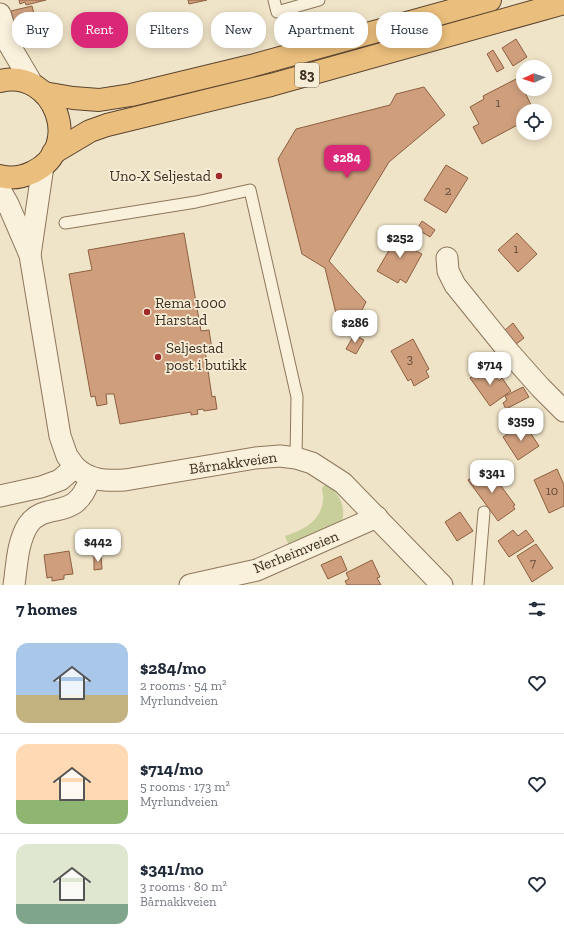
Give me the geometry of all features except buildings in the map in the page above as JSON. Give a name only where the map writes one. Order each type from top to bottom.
[{"type":"highway","name":"83","points":[[0,81],[14,80],[38,89],[73,98],[99,100],[137,94],[251,66],[490,0]]},
{"type":"highway","name":"83","points":[[0,176],[18,177],[28,175],[48,159],[90,131],[107,125],[271,85],[564,3]]},
{"type":"highway","points":[[38,89],[55,107],[59,120],[59,136],[48,159]]},
{"type":"street","points":[[0,14],[10,46],[38,89]]},
{"type":"street","points":[[30,255],[36,221],[38,189],[48,159]]},
{"type":"street","points":[[0,190],[8,204],[30,255],[60,436],[67,456],[83,473],[86,492],[77,503],[48,512],[36,518],[29,524],[20,541],[14,585]]},
{"type":"street","points":[[447,258],[448,271],[454,285],[509,352],[564,411]]},
{"type":"street","name":"Bårnakkveien","points":[[83,473],[106,481],[125,480],[255,458],[280,456],[296,458],[312,463],[326,470],[343,483],[442,585]]},
{"type":"street","points":[[0,496],[41,487],[83,473]]},
{"type":"street","name":"Nerheimveien","points":[[190,585],[257,570],[377,517]]},
{"type":"lane","points":[[274,0],[277,12],[319,0]]},
{"type":"lane","points":[[64,223],[196,202],[250,190],[297,397],[296,458]]},
{"type":"lane","points":[[478,585],[484,512]]},
{"type":"green space","points":[[326,484],[335,492],[341,501],[343,511],[342,523],[289,546],[285,536],[304,528],[314,520],[321,508],[323,501],[322,488]]},
{"type":"place","name":"Uno-X Seljestad","points":[[219,176]]},
{"type":"place","name":"Rema 1000 Harstad","points":[[147,312]]},
{"type":"place","name":"Seljestad post i butikk","points":[[158,357]]}]
